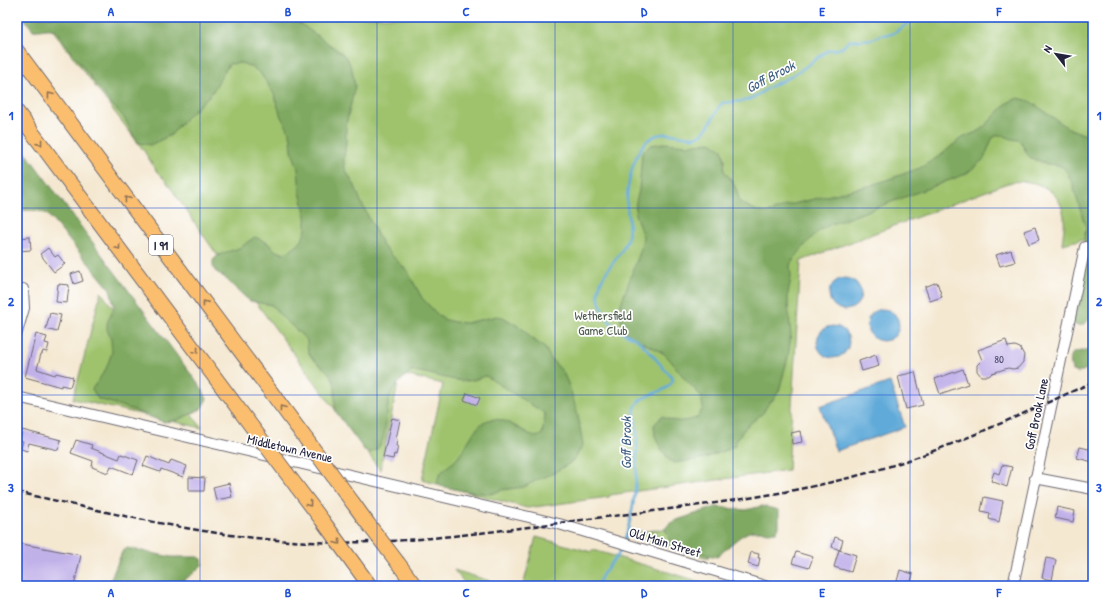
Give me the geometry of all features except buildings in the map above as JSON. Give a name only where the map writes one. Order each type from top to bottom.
[{"type":"highway","name":"I 91","points":[[17,51],[415,586]]},
{"type":"highway","points":[[17,112],[370,586]]},
{"type":"street","name":"Goff Brook Lane","points":[[1012,586],[1085,247]]},
{"type":"street","points":[[17,332],[24,308],[23,289]]},
{"type":"street","name":"Middletown Avenue","points":[[17,397],[557,523]]},
{"type":"street","points":[[1035,478],[1093,489]]},
{"type":"street","name":"Old Main Street","points":[[557,523],[765,586]]},
{"type":"green space","points":[[23,17],[291,17],[343,54],[347,58],[352,69],[355,86],[346,125],[344,165],[383,246],[408,272],[422,298],[443,319],[466,323],[497,316],[503,317],[523,329],[531,338],[545,348],[551,359],[563,372],[570,388],[578,416],[583,445],[574,460],[550,475],[524,487],[502,490],[491,494],[463,491],[440,486],[437,481],[443,470],[459,456],[478,427],[484,422],[499,420],[509,423],[537,437],[542,434],[545,416],[544,413],[486,376],[470,381],[461,381],[411,371],[398,383],[389,399],[386,427],[381,443],[377,449],[370,453],[365,451],[336,412],[334,382],[330,374],[311,356],[308,350],[307,340],[279,314],[272,305],[250,301],[224,277],[215,271],[213,266],[213,260],[216,257],[239,248],[255,237],[268,243],[276,251],[282,253],[288,252],[302,240],[306,229],[306,216],[300,192],[298,169],[292,151],[291,138],[281,117],[274,94],[261,74],[252,67],[241,63],[229,64],[211,94],[171,135],[150,145],[139,143],[122,116],[55,30],[33,30]]},
{"type":"green space","name":"Wethersfield Game Club","points":[[43,17],[1093,17],[1093,237],[1062,244],[1064,216],[1057,198],[1042,186],[1034,183],[1015,182],[1005,184],[801,261],[788,470],[527,508],[422,480],[443,384],[400,374],[380,470],[220,254],[217,255],[166,181],[157,172],[144,151]]},
{"type":"green space","points":[[1018,98],[1030,101],[1068,128],[1093,138],[1093,316],[1083,325],[1075,325],[1074,322],[1080,265],[1086,228],[1072,183],[1067,172],[1063,167],[1058,165],[1047,164],[1031,158],[1027,154],[1022,143],[1018,140],[997,135],[992,139],[984,159],[966,174],[825,227],[819,231],[803,247],[790,265],[791,277],[788,305],[791,335],[788,357],[779,391],[773,400],[768,404],[763,413],[746,427],[734,446],[702,459],[674,463],[669,460],[660,447],[655,436],[654,425],[662,416],[671,420],[679,421],[697,418],[703,408],[701,396],[663,353],[632,337],[623,329],[620,306],[641,249],[643,237],[635,214],[639,190],[642,153],[651,145],[664,143],[687,145],[711,142],[722,149],[725,160],[724,171],[734,185],[740,202],[757,211],[771,212],[785,206],[872,185],[920,168],[941,155],[960,139],[981,130],[1007,103]]},
{"type":"green space","points":[[17,141],[202,389],[207,399],[201,409],[175,421],[163,422],[131,409],[98,399],[92,389],[106,369],[112,352],[111,340],[107,329],[107,323],[114,307],[110,289],[48,215],[37,211],[17,210]]},
{"type":"green space","points":[[101,292],[202,428],[73,399]]},
{"type":"green space","points":[[1093,350],[1093,366],[1078,373],[1072,371],[1070,359],[1074,352]]},
{"type":"green space","points":[[762,506],[779,510],[779,527],[776,532],[748,532],[717,557],[677,548],[671,542],[665,529],[674,521],[716,507],[746,510]]},
{"type":"green space","points":[[714,522],[708,558],[626,534]]},
{"type":"green space","points":[[536,537],[592,552],[593,550],[597,551],[715,586],[523,586]]},
{"type":"green space","points":[[127,548],[171,557],[198,557],[202,559],[203,564],[187,578],[173,584],[108,586],[122,552]]},
{"type":"green space","points":[[454,570],[506,586],[467,586]]},
{"type":"water","points":[[842,278],[848,278],[857,282],[861,294],[857,306],[848,310],[842,310],[833,306],[829,297],[829,291],[833,282]]},
{"type":"water","points":[[880,309],[886,309],[895,313],[899,325],[895,337],[886,341],[880,341],[871,337],[867,328],[867,322],[871,313]]},
{"type":"water","points":[[830,326],[836,326],[845,330],[849,342],[845,354],[836,358],[830,358],[821,354],[817,345],[817,339],[821,330]]},
{"type":"water","points":[[890,382],[905,427],[836,451],[820,406]]},
{"type":"waterway","name":"Goff Brook","points":[[624,542],[631,518],[636,482],[637,430],[634,411],[642,399],[665,389],[673,380],[640,342],[619,330],[611,323],[602,309],[598,296],[599,286],[608,270],[620,254],[628,236],[628,190],[631,173],[637,156],[645,143],[652,137],[659,134],[674,134],[688,137],[700,135],[710,124],[722,103],[751,99],[804,68],[827,51],[842,48],[849,41],[873,39],[880,35],[892,34],[921,17]]},
{"type":"waterway","name":"Goff Brook","points":[[598,586],[602,575],[623,546]]},
{"type":"railway","points":[[17,492],[153,522],[221,534],[256,538],[290,541],[359,542],[394,541],[463,535],[712,504],[820,485],[887,467],[947,446],[1093,382]]}]
